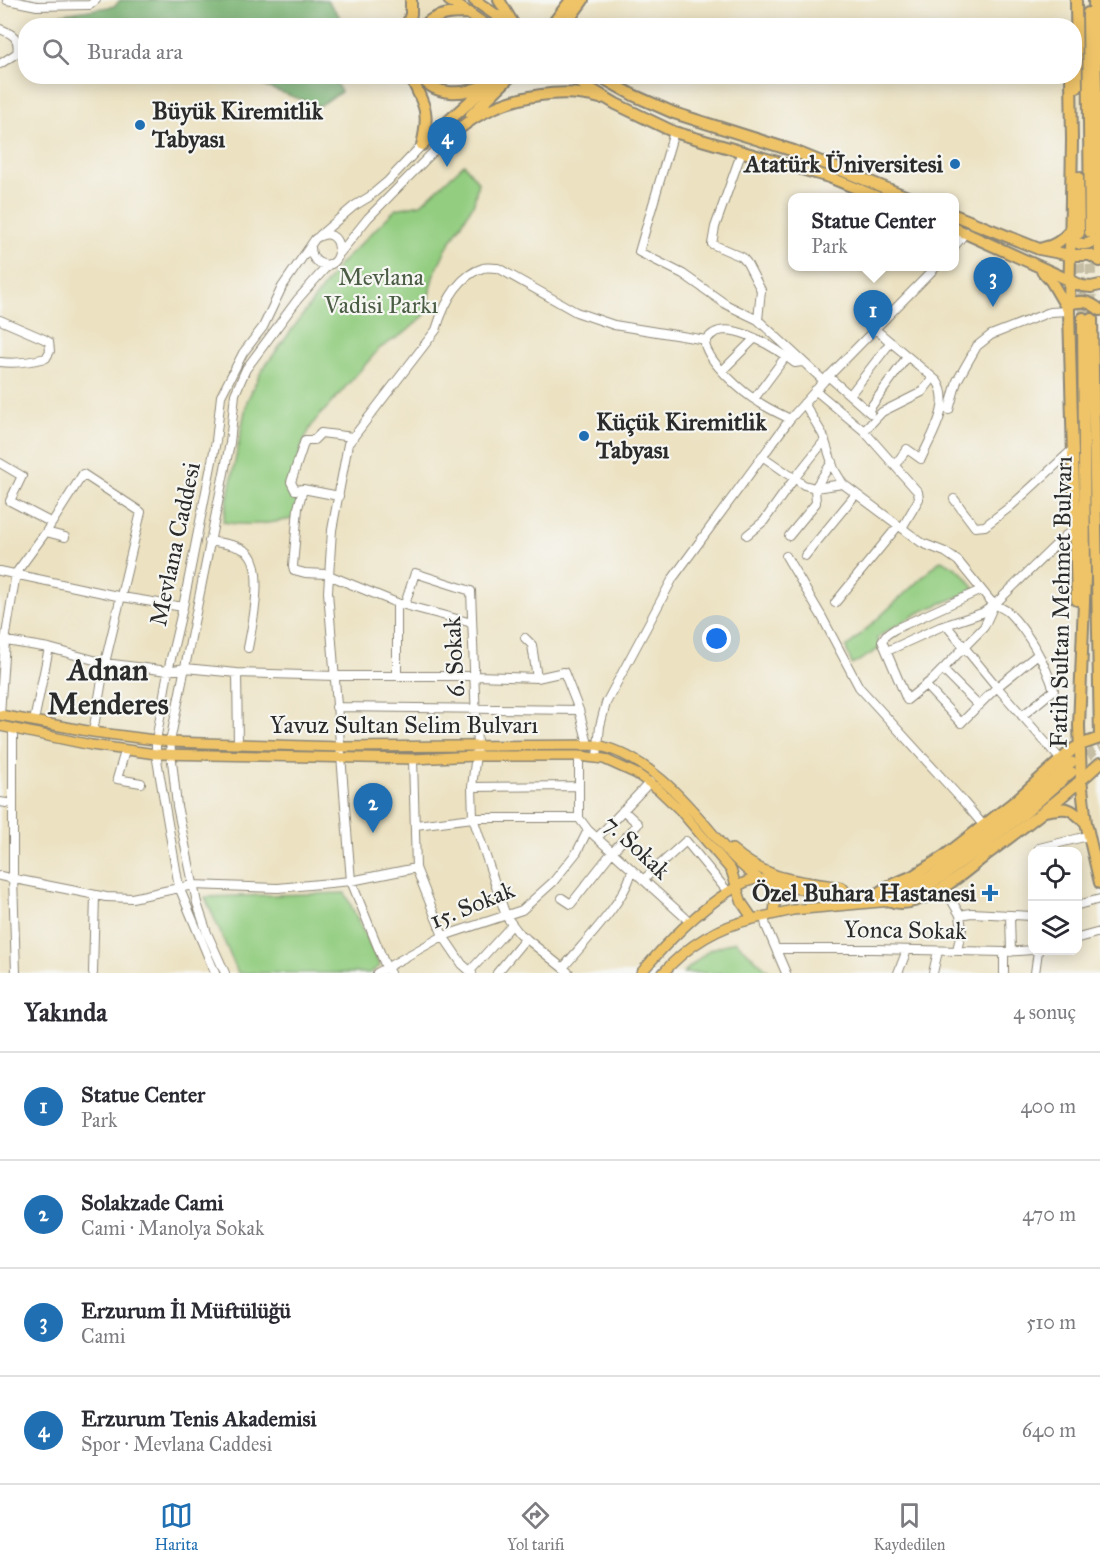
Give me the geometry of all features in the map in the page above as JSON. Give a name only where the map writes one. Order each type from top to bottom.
[{"type":"highway","points":[[410,18],[411,0]]},
{"type":"highway","points":[[449,0],[476,18]]},
{"type":"highway","points":[[474,0],[501,18]]},
{"type":"highway","points":[[499,0],[509,18]]},
{"type":"highway","points":[[557,18],[571,0]]},
{"type":"highway","points":[[570,18],[583,0]]},
{"type":"highway","points":[[1071,18],[1073,0]]},
{"type":"highway","points":[[1073,0],[1074,18]]},
{"type":"highway","points":[[1086,231],[1087,0]]},
{"type":"highway","points":[[1082,642],[1077,623],[1069,308],[1070,255],[1086,231],[1097,19],[1094,0]]},
{"type":"highway","points":[[439,18],[452,13],[469,13]]},
{"type":"highway","points":[[413,84],[426,113],[427,125],[422,145]]},
{"type":"highway","points":[[428,84],[433,89],[456,93],[471,91],[484,84]]},
{"type":"highway","points":[[422,145],[489,84]]},
{"type":"highway","points":[[447,138],[503,84]]},
{"type":"highway","points":[[582,84],[616,104],[674,132],[830,177],[868,193]]},
{"type":"highway","points":[[613,84],[674,113],[794,151],[898,193]]},
{"type":"highway","points":[[1071,84],[1072,140],[1086,231],[1100,260]]},
{"type":"highway","points":[[1078,84],[1086,231]]},
{"type":"highway","points":[[447,138],[479,115],[499,105],[534,96],[569,93],[596,97],[616,104]]},
{"type":"highway","points":[[959,217],[1040,249],[1070,255],[1090,255],[1100,260]]},
{"type":"highway","points":[[959,230],[1070,280],[1091,287],[1100,285]]},
{"type":"highway","points":[[1040,249],[1086,231]]},
{"type":"highway","points":[[1037,267],[1051,281],[1069,308]]},
{"type":"highway","points":[[1069,308],[1079,301],[1090,302],[1092,316]]},
{"type":"highway","name":"Fatih Sultan Mehmet Bulvarı","points":[[1092,316],[1080,745],[1071,768],[1100,883]]},
{"type":"highway","name":"Fatih Sultan Mehmet Bulvarı","points":[[1092,316],[1100,737]]},
{"type":"highway","points":[[891,901],[898,904],[906,903],[944,887],[1042,812],[1071,768],[1080,745],[1100,737]]},
{"type":"highway","points":[[877,894],[923,870],[1028,791],[1071,768],[1100,762]]},
{"type":"highway","points":[[1042,812],[1067,808],[1086,823]]},
{"type":"main road","name":"Yavuz Sultan Selim Bulvarı","points":[[0,715],[156,741],[476,751],[597,758],[625,767],[650,782],[680,810],[714,849],[731,870],[737,886]]},
{"type":"main road","name":"Yavuz Sultan Selim Bulvarı","points":[[0,726],[125,751],[156,754],[413,759],[476,751],[593,744],[619,752],[650,770],[684,801],[745,870],[759,879]]},
{"type":"main road","points":[[642,973],[689,921],[728,892],[749,880],[759,879],[771,884],[816,892],[848,894],[877,894],[907,888],[935,873],[1071,768]]},
{"type":"main road","points":[[663,973],[698,942],[733,925],[807,908],[891,901],[916,893],[944,876],[1022,816],[1071,768]]},
{"type":"main road","points":[[719,841],[750,864],[767,873],[842,887],[848,894]]},
{"type":"main road","points":[[769,915],[776,895],[771,884]]},
{"type":"main road","points":[[737,886],[742,903],[753,919]]},
{"type":"street","points":[[7,0],[90,5],[96,0]]},
{"type":"street","points":[[0,29],[12,34],[18,42]]},
{"type":"street","points":[[0,64],[17,53],[18,50]]},
{"type":"street","points":[[674,132],[639,252],[683,274],[727,305],[758,320],[802,362],[850,395],[875,417]]},
{"type":"street","points":[[422,145],[388,181],[315,238],[311,247],[315,260],[329,264],[337,259],[368,218],[447,138]]},
{"type":"street","points":[[742,151],[715,227],[712,244],[742,257],[747,263],[761,290],[758,320]]},
{"type":"street","points":[[959,241],[966,232]]},
{"type":"street","points":[[320,236],[334,237],[339,245],[340,253]]},
{"type":"street","name":"Mevlana Caddesi","points":[[215,973],[179,887],[156,754],[156,741],[168,671],[216,441],[221,396],[243,354],[262,327],[282,287],[311,247]]},
{"type":"street","name":"Mevlana Caddesi","points":[[225,973],[207,933],[193,885],[177,806],[170,742],[230,443],[235,394],[246,369],[298,299],[329,264]]},
{"type":"street","points":[[388,970],[351,881],[342,747],[336,707],[328,592],[332,530],[348,444],[436,330],[442,312],[453,294],[466,278],[484,268],[498,268],[576,312],[614,325],[706,340]]},
{"type":"street","points":[[593,744],[606,703],[674,578],[790,419],[826,378],[933,271]]},
{"type":"street","points":[[949,410],[957,381],[977,346],[991,335],[1050,312],[1069,308]]},
{"type":"street","points":[[0,320],[44,339],[48,342],[50,351],[46,358],[18,364],[0,362]]},
{"type":"street","points":[[875,329],[933,378],[941,387],[943,399],[941,411],[921,459],[907,449],[895,465]]},
{"type":"street","points":[[790,419],[754,399],[722,371],[706,349],[705,344],[714,333],[735,331],[771,345],[795,363],[802,362]]},
{"type":"street","points":[[722,371],[755,338]]},
{"type":"street","points":[[850,395],[890,343]]},
{"type":"street","points":[[754,399],[786,356]]},
{"type":"street","points":[[868,411],[907,357]]},
{"type":"street","points":[[864,431],[875,417],[922,392],[933,378]]},
{"type":"street","points":[[815,390],[864,431],[918,492],[919,499],[900,527],[835,603]]},
{"type":"street","points":[[804,403],[825,440],[832,462],[843,484],[922,543],[945,552],[958,561],[994,605],[1010,614],[1038,654],[1054,690],[1022,716]]},
{"type":"street","points":[[339,496],[303,489],[295,490],[291,482],[305,440],[314,440],[321,433],[353,437]]},
{"type":"street","points":[[747,535],[764,521],[794,478],[825,440]]},
{"type":"street","points":[[216,441],[230,443]]},
{"type":"street","points":[[954,500],[975,527],[985,526],[1011,506],[1072,450]]},
{"type":"street","points":[[762,456],[804,485],[815,488],[843,484]]},
{"type":"street","points":[[789,536],[816,503],[815,488],[832,462]]},
{"type":"street","points":[[0,463],[22,476],[10,501]]},
{"type":"street","points":[[0,715],[2,640],[16,573],[46,532],[83,474],[141,512],[105,663],[93,732]]},
{"type":"street","points":[[303,489],[298,508],[294,570],[319,573],[401,604],[472,623]]},
{"type":"street","points":[[805,556],[856,494]]},
{"type":"street","points":[[0,497],[52,522]]},
{"type":"street","points":[[46,532],[65,537]]},
{"type":"street","points":[[887,651],[994,605],[1066,535],[1074,532]]},
{"type":"street","points":[[209,541],[243,549],[253,560],[256,604],[248,648]]},
{"type":"street","points":[[786,556],[859,687],[984,826]]},
{"type":"street","points":[[0,571],[122,597],[183,607]]},
{"type":"street","name":"6. Sokak","points":[[401,604],[415,573],[471,591],[476,676],[473,818],[506,916],[526,938],[566,970]]},
{"type":"street","points":[[981,590],[919,617],[886,635],[882,641],[907,700],[943,670],[984,627],[994,605]]},
{"type":"street","points":[[397,676],[401,604]]},
{"type":"street","points":[[946,625],[1022,716],[1071,768]]},
{"type":"street","points":[[525,638],[532,645],[537,678]]},
{"type":"street","points":[[2,640],[49,648],[105,663],[168,671],[185,668],[237,673],[335,676],[537,678],[564,672],[597,758]]},
{"type":"street","points":[[34,721],[49,648]]},
{"type":"street","points":[[926,686],[960,723],[997,687],[1038,654]]},
{"type":"street","points":[[943,670],[979,706]]},
{"type":"street","points":[[237,673],[238,744]]},
{"type":"street","points":[[336,707],[579,710]]},
{"type":"street","points":[[13,729],[12,878],[16,973]]},
{"type":"street","points":[[125,751],[117,779],[141,783]]},
{"type":"street","name":"7. Sokak","points":[[579,756],[579,818],[588,830],[689,921]]},
{"type":"street","points":[[413,759],[416,868],[443,936],[471,972],[512,925]]},
{"type":"street","points":[[597,838],[650,782]]},
{"type":"street","points":[[472,787],[579,786]]},
{"type":"street","points":[[0,802],[13,804]]},
{"type":"street","points":[[562,898],[571,904],[612,852],[638,824],[622,810]]},
{"type":"street","points":[[416,825],[473,818],[579,818]]},
{"type":"street","name":"15. Sokak","points":[[377,973],[388,970],[443,936],[522,910],[553,882],[577,852],[588,830]]},
{"type":"street","points":[[1043,847],[1088,836]]},
{"type":"street","points":[[643,880],[686,841],[728,892]]},
{"type":"street","points":[[0,876],[95,895],[132,898],[193,885],[278,888],[351,881],[416,868]]},
{"type":"street","points":[[566,970],[616,903],[630,880],[632,870]]},
{"type":"street","points":[[944,887],[960,915],[962,929],[957,950]]},
{"type":"street","points":[[93,973],[95,895]]},
{"type":"street","points":[[1082,904],[1100,899]]},
{"type":"street","points":[[960,915],[971,913],[1028,916]]},
{"type":"street","points":[[769,915],[776,949],[786,973]]},
{"type":"street","points":[[1004,973],[1010,915]]},
{"type":"street","points":[[1082,937],[1100,932]]},
{"type":"street","points":[[496,973],[526,938]]},
{"type":"street","name":"Yonca Sokak","points":[[776,949],[1028,950]]},
{"type":"street","points":[[898,973],[907,950]]},
{"type":"street","points":[[933,973],[938,951]]},
{"type":"street","points":[[1035,973],[1037,955]]},
{"type":"green space","points":[[120,0],[327,0],[340,17],[55,18],[51,16],[115,6]]},
{"type":"green space","points":[[262,84],[337,84],[341,92],[319,106]]},
{"type":"green space","name":"Mevlana Vadisi Parkı","points":[[464,164],[478,182],[474,203],[445,251],[433,277],[425,315],[406,332],[380,348],[312,425],[303,445],[291,486],[295,494],[301,494],[297,518],[251,524],[223,522],[247,401],[261,372],[340,264],[396,209],[421,204]]},
{"type":"green space","points":[[941,560],[961,572],[975,590],[920,612],[882,634],[877,638],[881,648],[852,665],[846,648]]},
{"type":"green space","points":[[345,893],[380,966],[370,973],[238,973],[205,897]]},
{"type":"green space","points":[[735,941],[771,973],[683,973],[709,950]]},
{"type":"tunnel","points":[[1090,235],[1092,319]]},
{"type":"tunnel","points":[[1079,248],[1083,318]]},
{"type":"tunnel","points":[[1078,766],[1100,746]]},
{"type":"place","name":"Büyük Kiremitlik Tabyası","points":[[140,125]]},
{"type":"place","name":"Atatürk Üniversitesi","points":[[955,164]]},
{"type":"place","name":"Erzurum Tenis Akademisi","points":[[447,167]]},
{"type":"place","name":"Erzurum İl Müftülüğü","points":[[993,307]]},
{"type":"place","name":"Statue Center","points":[[873,340]]},
{"type":"place","name":"Küçük Kiremitlik Tabyası","points":[[584,436]]},
{"type":"place","name":"Solakzade Cami","points":[[373,833]]},
{"type":"place","name":"Özel Buhara Hastanesi","points":[[990,893]]},
{"type":"district","name":"Adnan Menderes","points":[[108,687]]}]
